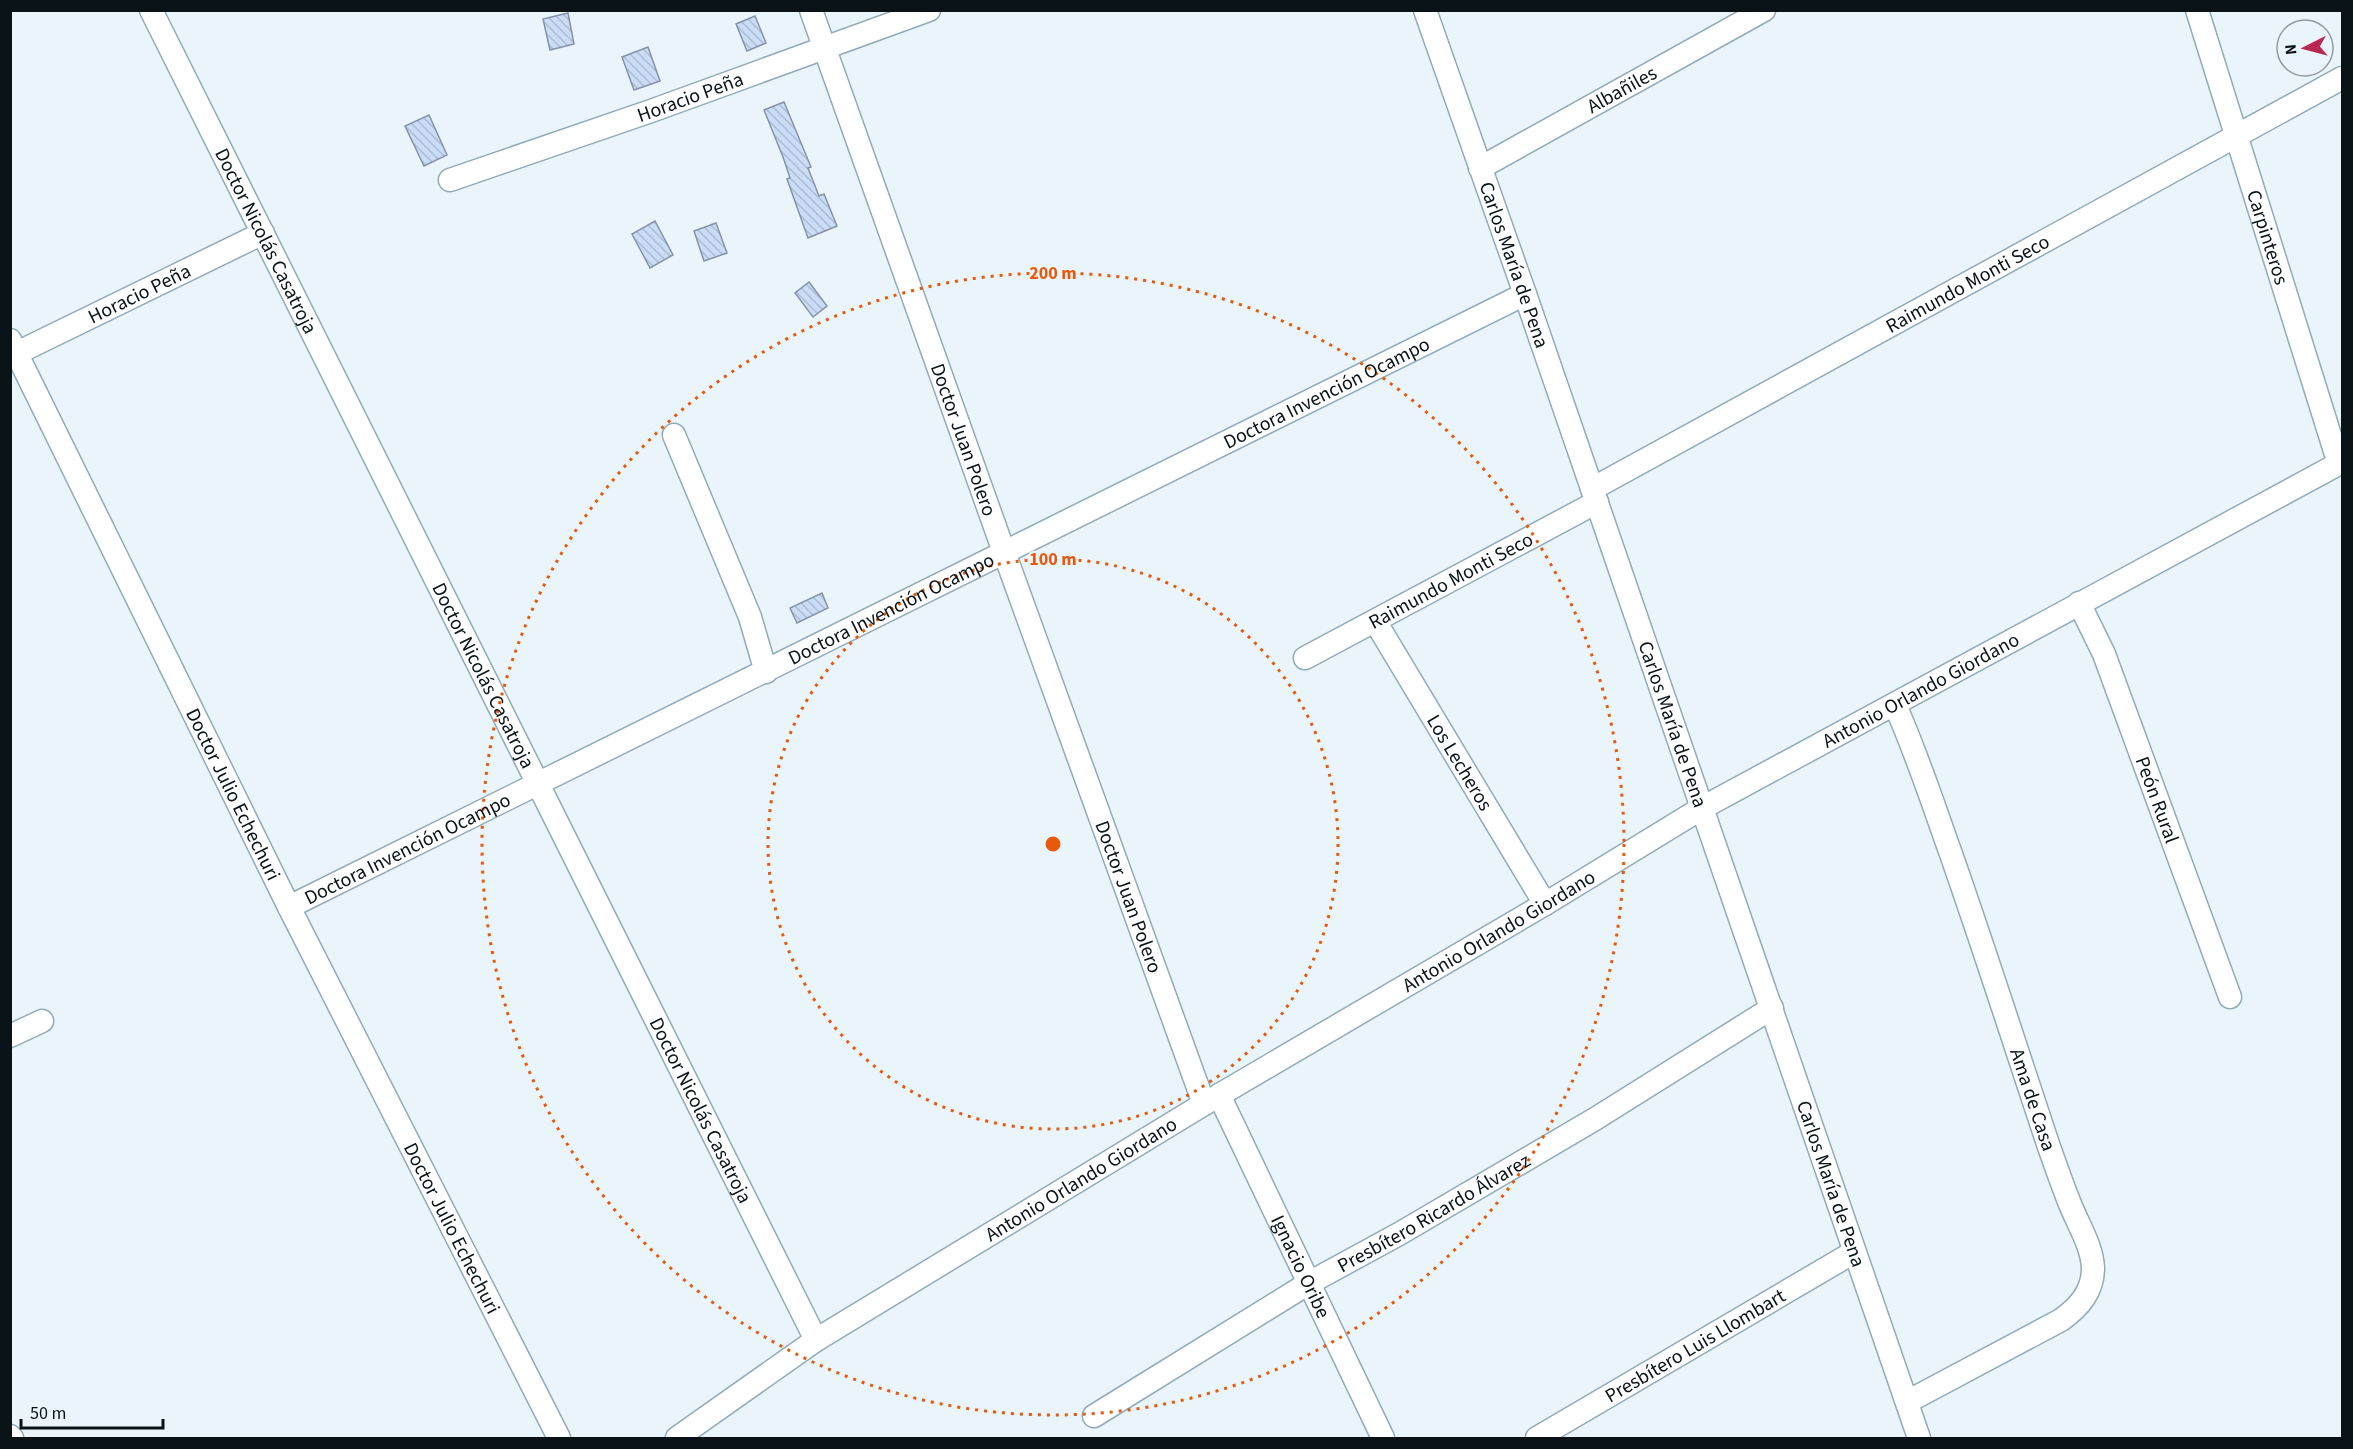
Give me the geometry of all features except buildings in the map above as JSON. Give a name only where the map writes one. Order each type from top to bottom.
[{"type":"street","name":"Doctor Nicolás Casatroja","points":[[151,10],[816,1340]]},
{"type":"street","name":"Doctor Juan Polero","points":[[811,10],[1004,552],[1212,1100]]},
{"type":"street","name":"Horacio Peña","points":[[450,180],[651,111],[929,10]]},
{"type":"street","name":"Carlos María de Pena","points":[[1425,10],[1919,1438]]},
{"type":"street","name":"Albañiles","points":[[1480,168],[1764,10]]},
{"type":"street","name":"Carpinteros","points":[[2197,10],[2341,463]]},
{"type":"street","name":"Raimundo Monti Seco","points":[[1305,658],[2343,78]]},
{"type":"street","name":"Horacio Peña","points":[[14,346],[263,234]]},
{"type":"street","name":"Doctora Invención Ocampo","points":[[289,907],[1525,294]]},
{"type":"street","name":"Doctor Julio Echechuri","points":[[14,346],[289,907],[559,1438]]},
{"type":"street","points":[[674,435],[750,617],[766,672]]},
{"type":"street","name":"Antonio Orlando Giordano","points":[[677,1438],[816,1340],[1212,1100],[1545,904],[1702,808],[2341,463]]},
{"type":"street","name":"Peón Rural","points":[[2079,603],[2104,654],[2230,998]]},
{"type":"street","name":"Los Lecheros","points":[[1374,621],[1545,904]]},
{"type":"street","name":"Ama de Casa","points":[[1895,705],[1910,737],[1990,966],[2060,1179],[2090,1251],[2093,1266],[2092,1279],[2085,1299],[2061,1320],[1906,1402]]},
{"type":"street","name":"Presbítero Ricardo Álvarez","points":[[1094,1416],[1309,1283],[1400,1234],[1519,1164],[1772,1008]]},
{"type":"street","points":[[10,1036],[42,1022]]},
{"type":"street","name":"Ignacio Oribe","points":[[1212,1100],[1309,1283],[1383,1438]]},
{"type":"street","name":"Presbítero Luis Llombart","points":[[1537,1438],[1854,1252]]}]
